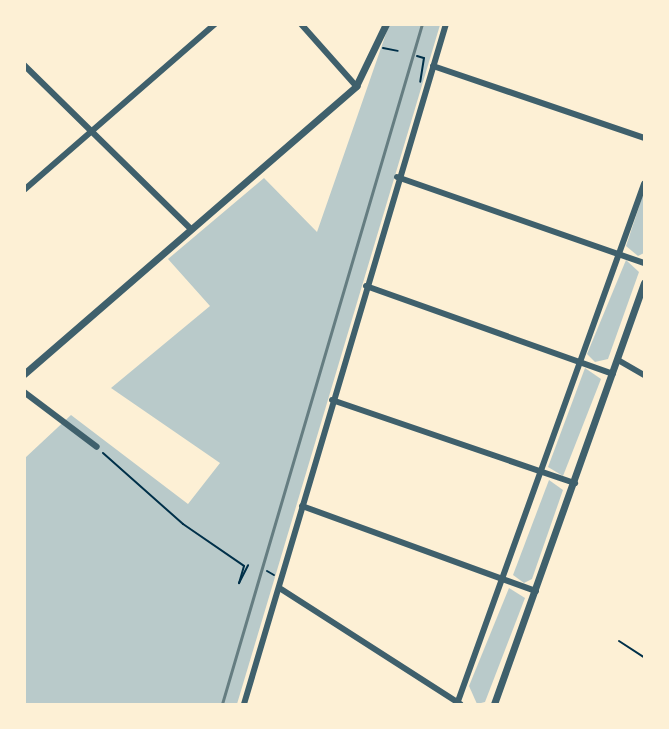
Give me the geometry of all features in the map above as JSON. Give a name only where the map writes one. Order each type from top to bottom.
[{"type":"street","points":[[24,190],[215,24]]},
{"type":"street","points":[[302,24],[356,86]]},
{"type":"street","points":[[24,374],[356,86],[378,47],[386,24]]},
{"type":"street","points":[[244,705],[281,589],[302,506],[397,177],[446,24]]},
{"type":"street","points":[[24,65],[191,229]]},
{"type":"street","points":[[433,66],[645,138]]},
{"type":"street","points":[[397,177],[645,263]]},
{"type":"street","points":[[281,589],[458,704],[506,580],[541,472],[645,184]]},
{"type":"street","points":[[494,705],[645,283]]},
{"type":"street","points":[[366,286],[613,374]]},
{"type":"street","points":[[618,360],[645,375]]},
{"type":"street","points":[[24,392],[97,447]]},
{"type":"street","points":[[332,400],[575,484]]},
{"type":"street","points":[[302,506],[537,591]]},
{"type":"path","points":[[378,47],[398,51]]},
{"type":"path","points":[[417,56],[424,58],[418,81],[428,84]]},
{"type":"path","points":[[97,447],[183,524],[244,566],[242,584],[248,565]]},
{"type":"path","points":[[619,640],[645,657]]},
{"type":"shaded area","points":[[389,25],[440,25],[237,704],[25,704],[25,458],[71,415],[188,504],[220,463],[111,388],[210,306],[168,259],[264,178],[317,232]]},
{"type":"shaded area","points":[[644,192],[644,253],[638,256],[626,246]]},
{"type":"shaded area","points":[[626,260],[639,272],[608,359],[595,362],[587,354]]},
{"type":"shaded area","points":[[585,368],[601,379],[563,476],[548,467]]},
{"type":"shaded area","points":[[549,480],[563,490],[532,579],[524,583],[513,575]]},
{"type":"shaded area","points":[[509,588],[525,598],[485,702],[477,704],[469,686]]},
{"type":"railway","points":[[222,704],[422,24]]}]
